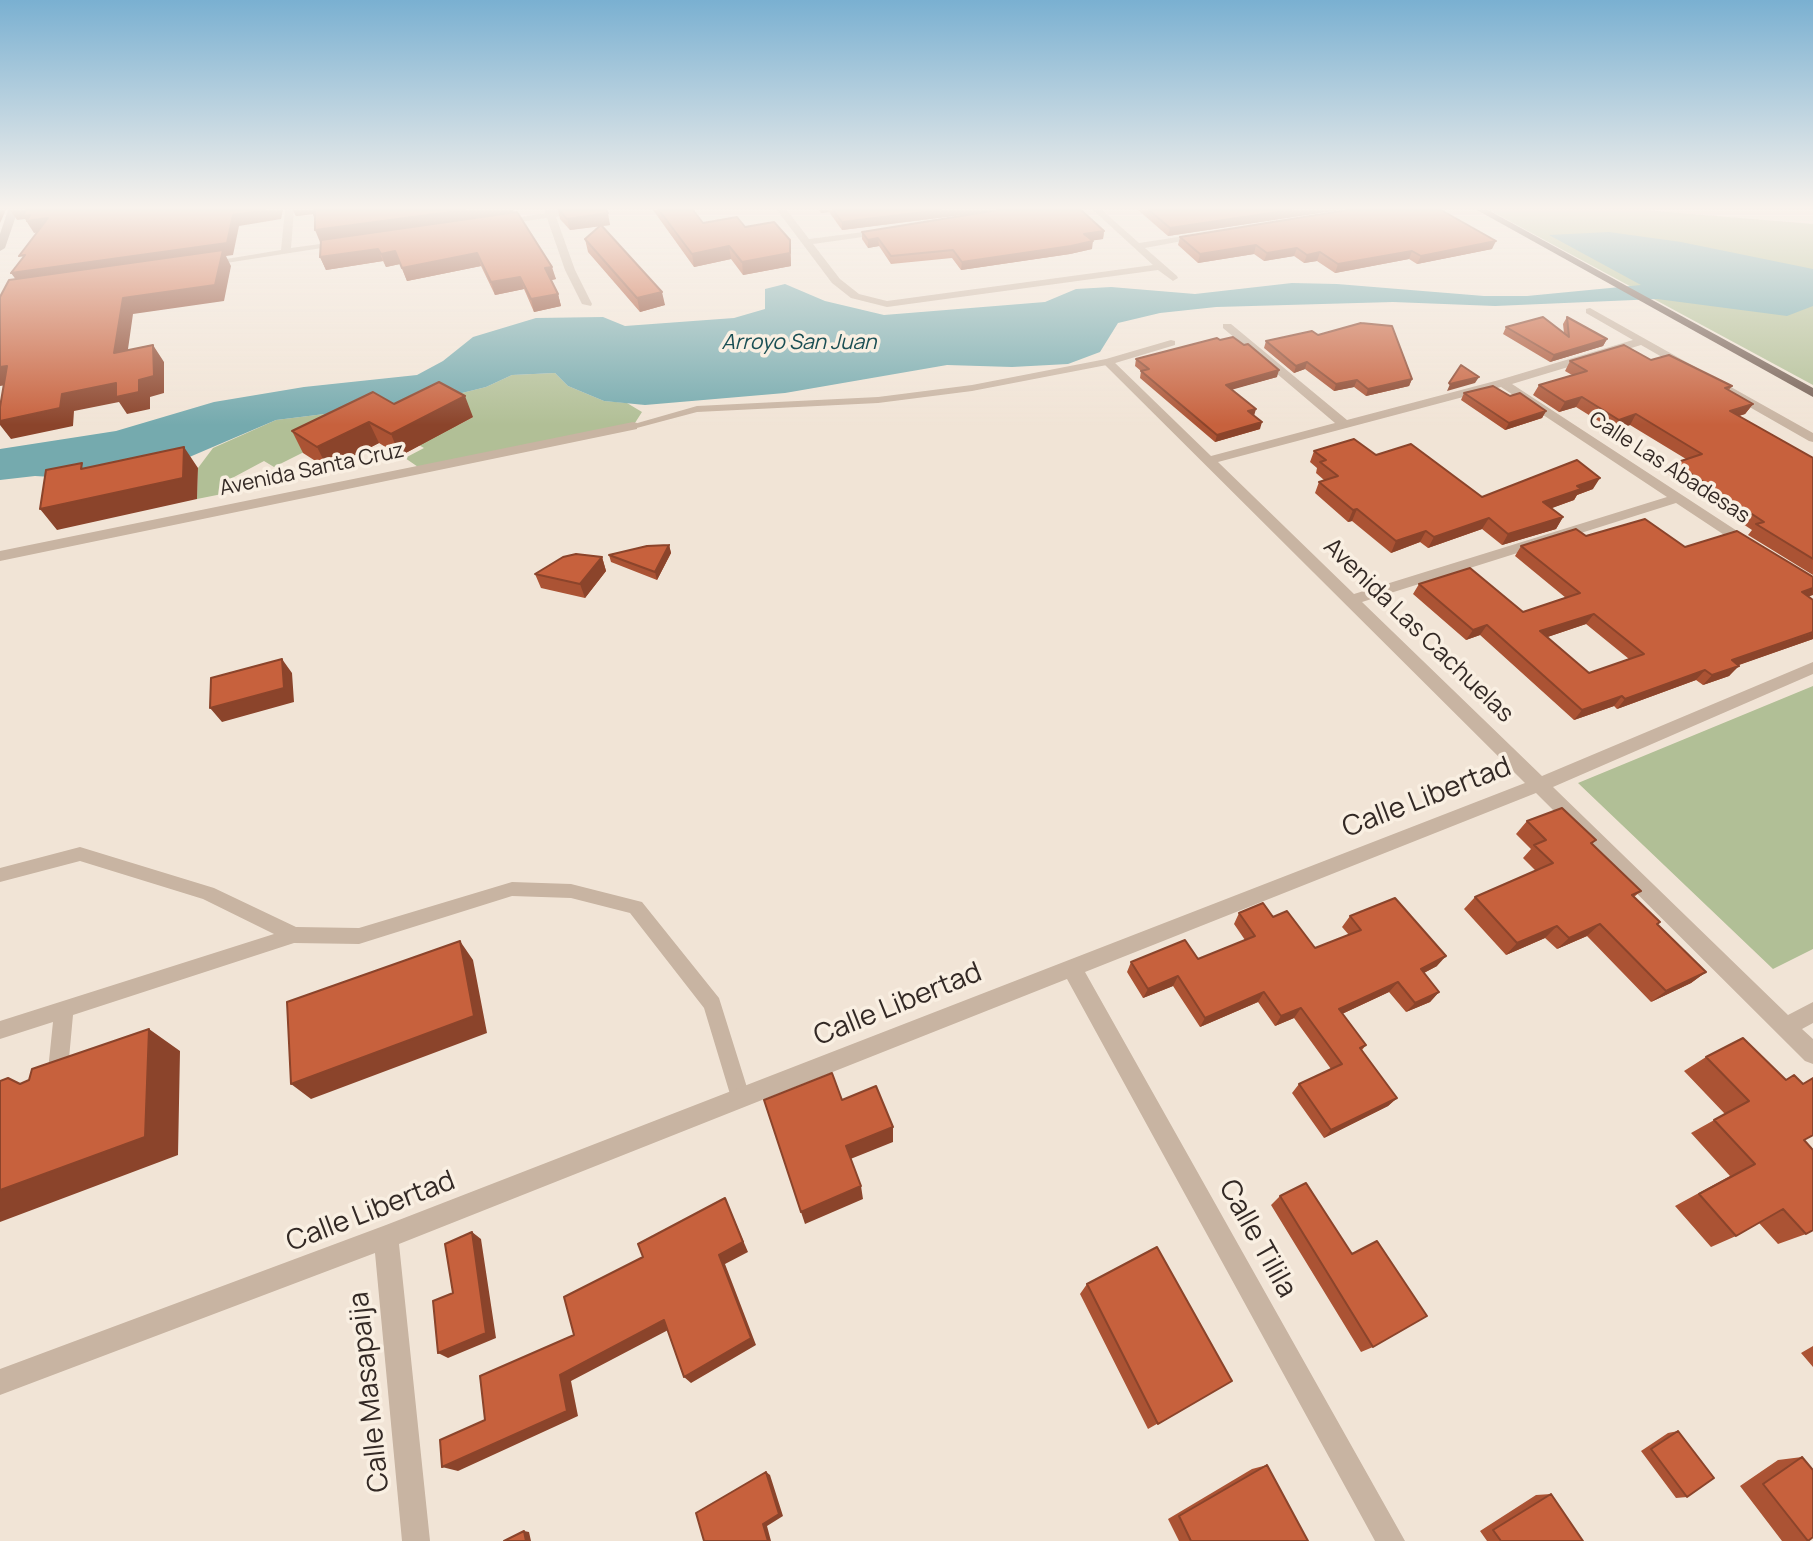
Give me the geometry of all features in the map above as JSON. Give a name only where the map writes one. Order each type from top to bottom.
[{"type":"main road","points":[[1612,282],[1813,393]]},
{"type":"street","points":[[576,282],[587,304]]},
{"type":"street","points":[[837,282],[855,296],[887,304],[1051,282]]},
{"type":"street","points":[[1590,311],[1813,438]]},
{"type":"street","points":[[1227,326],[1345,425]]},
{"type":"street","points":[[1208,461],[1503,383],[1642,341]]},
{"type":"street","name":"Avenida Las Cachuelas","points":[[1108,362],[1541,784],[1813,1054]]},
{"type":"street","name":"Calle Las Abadesas","points":[[1503,383],[1675,499],[1767,556]]},
{"type":"street","name":"Avenida Santa Cruz","points":[[0,556],[633,426]]},
{"type":"street","points":[[1350,600],[1675,499]]},
{"type":"street","name":"Calle Libertad","points":[[0,1382],[386,1237],[1071,966],[1541,784],[1813,668]]},
{"type":"street","name":"Calle Tilila","points":[[1071,966],[1391,1541]]},
{"type":"street","points":[[1786,1027],[1813,1012]]},
{"type":"street","name":"Calle Masapaija","points":[[386,1237],[416,1541]]},
{"type":"lane","points":[[633,426],[697,409],[878,400],[972,388],[1108,362],[1171,343]]},
{"type":"lane","points":[[0,875],[80,855],[208,893],[294,935]]},
{"type":"lane","points":[[0,1030],[294,935],[359,936],[512,889],[571,891],[636,907],[712,1004],[740,1097]]},
{"type":"lane","points":[[56,1093],[64,1010]]},
{"type":"green space","points":[[1622,282],[1813,282],[1813,385]]},
{"type":"green space","points":[[555,373],[568,386],[604,401],[627,403],[642,412],[633,426],[421,469],[405,458],[424,448],[401,435],[458,425],[473,417],[382,413],[274,467],[264,461],[221,484],[232,492],[197,499],[198,468],[213,448],[276,420],[430,401],[486,387],[512,375]]},
{"type":"green space","points":[[1813,686],[1813,949],[1773,969],[1578,783]]},
{"type":"water","name":"Arroyo San Juan","points":[[1635,282],[1813,282],[1813,306],[1787,316],[1657,299],[1495,306],[1393,302],[1216,307],[1160,313],[1118,323],[1100,352],[1068,364],[1012,367],[947,365],[785,393],[645,405],[604,401],[568,386],[555,373],[512,375],[486,387],[430,401],[276,420],[152,473],[68,478],[35,476],[0,480],[0,449],[116,431],[214,402],[304,387],[417,375],[443,361],[473,337],[536,318],[603,317],[625,326],[734,318],[765,309],[765,289],[785,284],[825,301],[884,315],[1045,302],[1076,289],[1111,287],[1195,294],[1292,283],[1484,296],[1527,296],[1641,285]]},
{"type":"building","points":[[8,282],[216,282],[215,285],[123,298],[114,353],[153,345],[154,376],[139,380],[139,392],[116,397],[116,383],[62,394],[60,408],[0,421],[7,366],[0,367],[0,297]]},
{"type":"building","points":[[522,282],[552,282],[558,294],[531,299]]},
{"type":"building","points":[[623,282],[653,282],[662,292],[637,298]]},
{"type":"building","points":[[1543,317],[1569,337],[1567,317],[1607,339],[1554,355],[1506,327]]},
{"type":"building","points":[[1361,323],[1392,326],[1412,379],[1368,389],[1357,380],[1336,384],[1307,362],[1296,366],[1266,341],[1312,331],[1318,335]]},
{"type":"building","points":[[1233,337],[1244,345],[1248,344],[1279,370],[1226,385],[1256,409],[1248,411],[1262,422],[1217,435],[1141,371],[1149,369],[1136,359],[1217,338],[1220,340]]},
{"type":"building","points":[[1624,345],[1651,360],[1669,355],[1732,386],[1725,388],[1753,404],[1730,411],[1813,458],[1813,559],[1756,524],[1764,522],[1675,463],[1702,454],[1636,414],[1619,420],[1582,397],[1565,402],[1539,385],[1587,371],[1570,361]]},
{"type":"building","points":[[1461,365],[1479,377],[1450,384],[1449,383]]},
{"type":"building","points":[[439,382],[465,396],[391,434],[369,422],[317,447],[292,431],[373,392],[394,404]]},
{"type":"building","points":[[1493,386],[1510,396],[1520,393],[1546,411],[1509,423],[1464,393]]},
{"type":"building","points":[[1354,439],[1376,455],[1411,444],[1482,497],[1577,460],[1600,478],[1577,486],[1581,489],[1543,502],[1563,517],[1508,534],[1489,518],[1434,537],[1426,531],[1396,541],[1319,482],[1338,476],[1320,462],[1326,460],[1314,451]]},
{"type":"building","points":[[184,447],[183,478],[40,509],[46,470],[82,463],[81,469]]},
{"type":"building","points":[[1645,519],[1685,547],[1737,531],[1813,577],[1813,588],[1802,592],[1813,600],[1813,632],[1732,660],[1739,666],[1712,675],[1705,670],[1625,699],[1622,696],[1582,710],[1487,625],[1473,630],[1419,584],[1470,568],[1523,612],[1580,593],[1521,546],[1576,529],[1586,536]],"holes":[[[1594,614],[1644,654],[1589,673],[1540,631]]]},
{"type":"building","points":[[669,545],[655,572],[609,555],[647,546]]},
{"type":"building","points":[[576,554],[602,557],[580,584],[535,574],[563,557]]},
{"type":"building","points":[[282,659],[284,688],[210,708],[211,678]]},
{"type":"building","points":[[1562,808],[1596,840],[1591,843],[1641,891],[1632,895],[1660,922],[1657,924],[1706,972],[1666,991],[1600,924],[1569,938],[1557,926],[1517,943],[1475,897],[1553,863],[1534,845],[1546,840],[1527,821]]},
{"type":"building","points":[[1395,898],[1446,956],[1421,969],[1439,992],[1415,1003],[1398,982],[1339,1009],[1366,1045],[1360,1048],[1397,1098],[1331,1130],[1299,1084],[1342,1064],[1301,1008],[1281,1016],[1264,992],[1205,1018],[1178,976],[1148,989],[1131,962],[1185,940],[1198,959],[1255,936],[1239,913],[1263,903],[1273,917],[1287,911],[1315,948],[1361,930],[1350,916]]},
{"type":"building","points":[[460,941],[474,1016],[291,1084],[287,1002]]},
{"type":"building","points":[[149,1029],[145,1137],[0,1190],[0,1081],[8,1078],[20,1084],[29,1080],[32,1069]]},
{"type":"building","points":[[1743,1038],[1786,1080],[1794,1075],[1803,1084],[1813,1078],[1813,1135],[1804,1140],[1813,1150],[1813,1230],[1806,1234],[1783,1209],[1736,1236],[1699,1194],[1755,1164],[1714,1120],[1749,1101],[1706,1057]]},
{"type":"building","points":[[832,1073],[842,1100],[876,1086],[893,1127],[846,1146],[861,1186],[801,1212],[764,1100]]},
{"type":"building","points":[[1306,1183],[1352,1254],[1377,1241],[1427,1316],[1373,1347],[1280,1196]]},
{"type":"building","points":[[725,1198],[743,1242],[719,1255],[751,1338],[684,1377],[664,1320],[560,1375],[567,1411],[442,1467],[440,1440],[485,1420],[480,1376],[574,1335],[564,1297],[643,1257],[638,1244]]},
{"type":"building","points":[[472,1232],[486,1333],[438,1353],[433,1301],[453,1293],[445,1244]]},
{"type":"building","points":[[1157,1247],[1232,1381],[1158,1424],[1087,1284]]},
{"type":"building","points":[[1678,1431],[1714,1478],[1687,1497],[1651,1449]]},
{"type":"building","points":[[1802,1457],[1813,1470],[1813,1537],[1808,1541],[1763,1484]]},
{"type":"building","points":[[1267,1465],[1308,1541],[1191,1541],[1179,1516]]},
{"type":"building","points":[[766,1472],[779,1514],[763,1524],[768,1541],[704,1541],[696,1513]]},
{"type":"building","points":[[1551,1494],[1583,1541],[1501,1541],[1493,1530]]},
{"type":"building","points":[[524,1531],[526,1541],[504,1541]]}]
